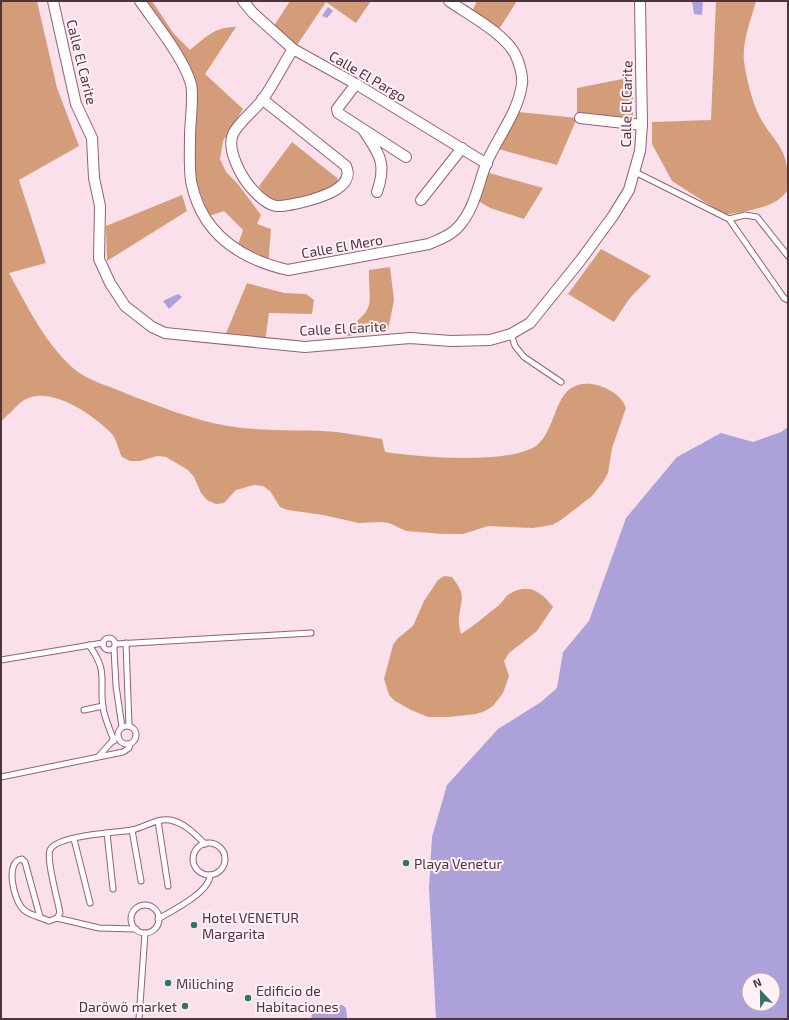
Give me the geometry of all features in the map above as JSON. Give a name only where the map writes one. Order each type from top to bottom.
[{"type":"street","name":"Calle El Carite","points":[[53,1],[76,104],[92,138],[94,178],[100,206],[99,259],[118,296],[141,319],[152,327],[165,333],[305,346],[410,338],[451,341],[490,340],[511,334],[530,323],[580,261],[613,216],[629,190],[640,151],[642,125],[640,1]]},
{"type":"street","name":"Calle El Mero","points":[[140,1],[179,60],[191,85],[190,166],[191,181],[199,207],[225,243],[244,255],[267,265],[288,270],[429,244],[449,235],[459,226],[469,212],[487,164],[517,101],[522,82],[520,68],[515,54],[505,40],[449,1]]},
{"type":"street","name":"Calle El Pargo","points":[[243,1],[253,13],[292,49],[356,84],[487,164]]},
{"type":"street","points":[[262,99],[346,166],[348,172],[347,179],[333,192],[322,197],[286,206],[275,207],[261,198],[246,182],[232,152],[233,134],[262,99],[292,49]]},
{"type":"street","points":[[356,84],[337,111],[406,157]]},
{"type":"street","points":[[580,118],[642,125]]},
{"type":"street","points":[[361,126],[375,146],[381,160],[382,178],[377,192]]},
{"type":"street","points":[[421,200],[462,148]]},
{"type":"lane","points":[[635,172],[729,219],[784,298],[788,300]]},
{"type":"lane","points":[[729,219],[745,215],[757,217],[788,256]]},
{"type":"lane","points":[[511,334],[515,346],[524,357],[561,382]]},
{"type":"lane","points":[[103,643],[106,650],[126,643],[311,633]]},
{"type":"lane","points":[[1,660],[103,643],[105,640],[110,638],[115,646],[116,686],[122,727],[114,741],[98,756]]},
{"type":"lane","points":[[126,643],[129,726]]},
{"type":"lane","points":[[89,645],[100,662],[102,671],[103,706],[114,741]]},
{"type":"lane","points":[[84,710],[103,706]]},
{"type":"lane","points":[[1,777],[123,752],[129,748],[130,744],[134,742],[137,736],[134,729],[129,726],[122,727]]},
{"type":"lane","points":[[118,734],[120,741],[126,745],[130,744]]},
{"type":"lane","points":[[158,821],[168,886]]},
{"type":"lane","points":[[58,918],[60,913],[49,860],[50,850],[56,845],[74,839],[132,830],[158,821],[174,821],[187,827],[205,844]]},
{"type":"lane","points":[[132,830],[140,881]]},
{"type":"lane","points":[[107,833],[112,889]]},
{"type":"lane","points":[[74,839],[90,903]]},
{"type":"lane","points":[[205,844],[213,844],[218,846],[223,851],[225,857],[225,863],[221,870],[210,875],[199,872],[194,860],[198,848],[205,844]]},
{"type":"lane","points":[[40,917],[25,862],[22,859],[19,859],[12,868],[14,889],[22,909],[40,917],[50,921],[58,918],[99,928],[136,929],[145,932],[154,929],[158,920],[157,912],[152,907],[141,906],[134,910],[131,917],[133,926],[136,929]]},
{"type":"lane","points":[[158,920],[200,892],[207,885],[210,875]]},
{"type":"lane","points":[[139,1019],[145,932]]},
{"type":"shaded area","points":[[1,1],[37,1],[57,88],[79,146],[19,180],[46,263],[9,273],[45,336],[73,368],[91,380],[137,398],[202,420],[242,428],[337,432],[382,439],[385,452],[419,456],[462,458],[505,456],[522,452],[536,446],[546,434],[566,392],[578,385],[592,384],[613,392],[619,397],[626,408],[612,448],[608,473],[592,496],[561,520],[552,525],[533,528],[488,526],[463,534],[406,531],[389,523],[359,523],[323,515],[288,510],[280,507],[270,491],[263,486],[254,485],[236,490],[224,503],[216,504],[207,500],[201,493],[194,477],[188,470],[166,457],[157,456],[140,461],[130,461],[122,457],[114,437],[103,425],[83,411],[60,399],[48,396],[36,396],[26,399],[1,421]]},
{"type":"shaded area","points":[[135,1],[152,1],[174,34],[190,50],[216,31],[228,27],[236,27],[205,74],[243,109],[223,141],[220,159],[226,172],[237,183],[261,215],[257,224],[271,229],[268,266],[236,250],[243,230],[224,211],[209,216],[195,179],[191,82]]},
{"type":"shaded area","points":[[290,1],[371,1],[356,23],[326,2],[297,45],[272,29]]},
{"type":"shaded area","points":[[477,1],[517,1],[494,37],[469,18]]},
{"type":"shaded area","points":[[692,1],[703,1],[702,15],[694,14]]},
{"type":"shaded area","points":[[716,1],[756,1],[744,46],[744,61],[747,80],[757,111],[767,129],[777,142],[785,158],[788,184],[787,191],[775,202],[759,208],[725,215],[672,181],[652,144],[652,122],[711,120]]},
{"type":"shaded area","points":[[328,7],[333,11],[327,18],[322,16]]},
{"type":"shaded area","points":[[633,77],[633,117],[577,116],[577,88]]},
{"type":"shaded area","points":[[519,112],[577,118],[557,165],[498,149]]},
{"type":"shaded area","points":[[292,142],[337,178],[338,182],[337,187],[281,205],[266,197],[259,186]]},
{"type":"shaded area","points":[[489,173],[543,188],[524,219],[490,208],[477,200]]},
{"type":"shaded area","points":[[182,195],[187,211],[107,261],[106,226]]},
{"type":"shaded area","points":[[601,249],[651,276],[629,299],[614,322],[568,294]]},
{"type":"shaded area","points":[[390,267],[394,300],[388,330],[347,336],[348,328],[364,315],[368,309],[370,297],[369,270]]},
{"type":"shaded area","points":[[247,283],[284,293],[306,294],[314,300],[312,314],[269,313],[265,341],[224,338]]},
{"type":"shaded area","points":[[178,294],[182,297],[169,309],[163,301]]},
{"type":"shaded area","points":[[788,427],[788,1019],[436,1019],[429,888],[432,837],[447,785],[498,729],[541,702],[557,688],[563,652],[589,621],[626,518],[677,457],[721,433],[753,442],[781,432]]},
{"type":"shaded area","points":[[444,576],[452,577],[460,589],[462,601],[459,626],[461,634],[498,606],[509,594],[518,590],[529,589],[540,593],[553,607],[537,631],[509,653],[504,661],[509,676],[503,693],[493,706],[476,714],[448,717],[428,717],[395,701],[389,695],[384,679],[393,645],[398,638],[413,626],[424,601],[438,580]]},
{"type":"shaded area","points":[[322,1005],[342,1005],[346,1008],[347,1019],[311,1019],[313,1010]]},
{"type":"place","name":"Playa Venetur","points":[[406,863]]},
{"type":"place","name":"Hotel VENETUR Margarita","points":[[194,925]]},
{"type":"place","name":"Miliching","points":[[168,983]]},
{"type":"place","name":"Edificio de Habitaciones","points":[[248,998]]},
{"type":"place","name":"Daröwö market","points":[[185,1006]]}]
